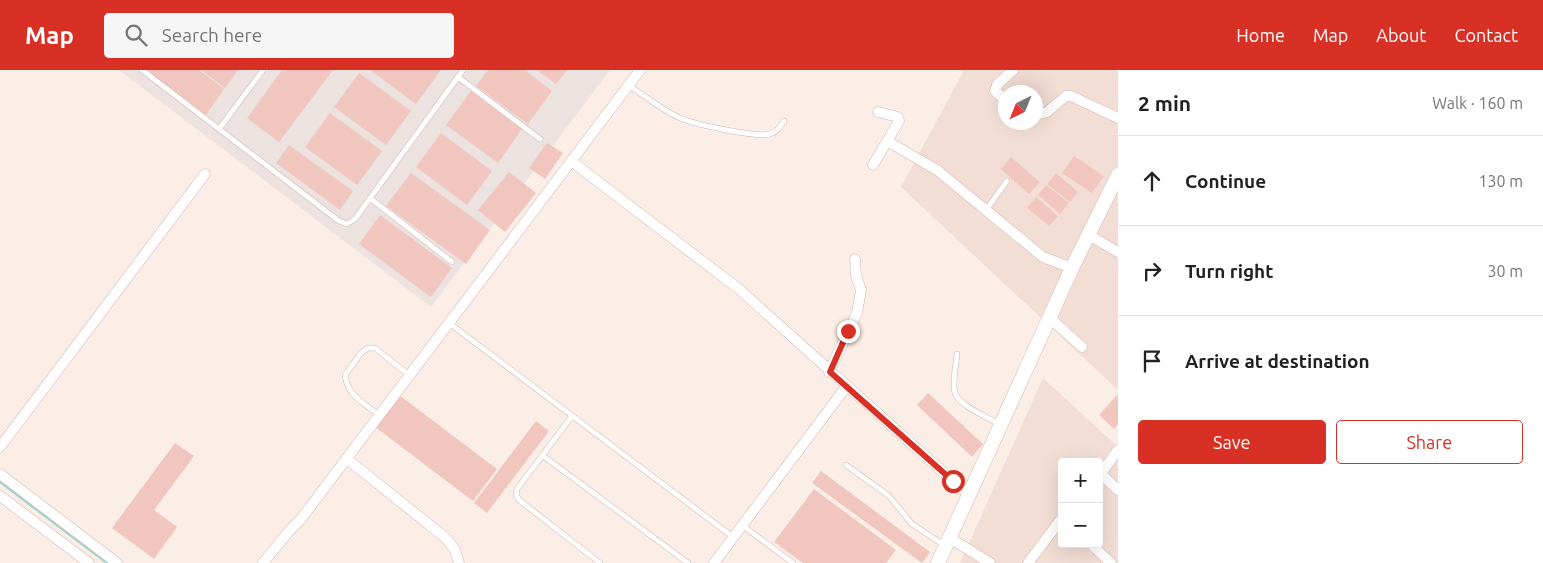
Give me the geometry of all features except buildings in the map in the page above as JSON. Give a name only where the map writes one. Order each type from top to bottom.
[{"type":"street","points":[[263,563],[301,519],[640,70]]},
{"type":"street","points":[[998,94],[995,91],[997,85],[1013,70]]},
{"type":"street","points":[[1043,113],[1047,112],[1066,96],[1071,96],[1118,118]]},
{"type":"street","points":[[873,165],[899,121],[898,117],[878,112]]},
{"type":"street","points":[[887,141],[937,170],[1043,257],[1072,268]]},
{"type":"street","points":[[571,161],[739,289],[846,387],[970,495]]},
{"type":"street","points":[[0,447],[205,174]]},
{"type":"street","points":[[938,563],[1072,268],[1118,175]]},
{"type":"street","points":[[1089,235],[1118,252]]},
{"type":"street","points":[[830,372],[857,313],[861,290],[856,276],[855,259]]},
{"type":"street","points":[[1050,318],[1082,347]]},
{"type":"street","points":[[714,563],[846,387]]},
{"type":"street","points":[[1103,471],[1118,450]]},
{"type":"street","points":[[346,459],[447,539],[455,550],[459,563]]},
{"type":"street","points":[[0,474],[117,563]]},
{"type":"street","points":[[1103,478],[1118,490]]},
{"type":"street","points":[[0,496],[89,563]]},
{"type":"street","points":[[1028,563],[1058,523]]},
{"type":"street","points":[[948,542],[990,563]]},
{"type":"street","points":[[1095,548],[1111,563]]},
{"type":"lane","points":[[142,70],[339,222],[347,224],[355,219],[463,70]]},
{"type":"lane","points":[[219,129],[263,70]]},
{"type":"lane","points":[[458,77],[540,139]]},
{"type":"lane","points":[[628,85],[679,118],[692,122],[759,136],[771,134],[778,130],[784,121]]},
{"type":"lane","points":[[986,211],[1007,181]]},
{"type":"lane","points":[[370,198],[452,262]]},
{"type":"lane","points":[[449,323],[733,537]]},
{"type":"lane","points":[[380,415],[352,394],[347,386],[346,375],[361,353],[368,348],[376,348],[409,376]]},
{"type":"lane","points":[[957,354],[954,392],[957,398],[1002,425]]},
{"type":"lane","points":[[572,416],[517,489],[516,495],[519,500],[600,563]]},
{"type":"lane","points":[[542,455],[688,563]]},
{"type":"lane","points":[[846,465],[889,496],[912,524],[948,542]]},
{"type":"lane","points":[[742,525],[793,563]]},
{"type":"shaded area","points":[[119,70],[610,70],[431,307]]},
{"type":"shaded area","points":[[962,70],[1118,70],[1118,390],[901,187],[963,72]]},
{"type":"shaded area","points":[[1043,378],[1118,447],[1118,563],[960,563]]},
{"type":"waterway","points":[[0,482],[107,563]]},
{"type":"route","points":[[848,331],[830,372],[953,481]]}]
